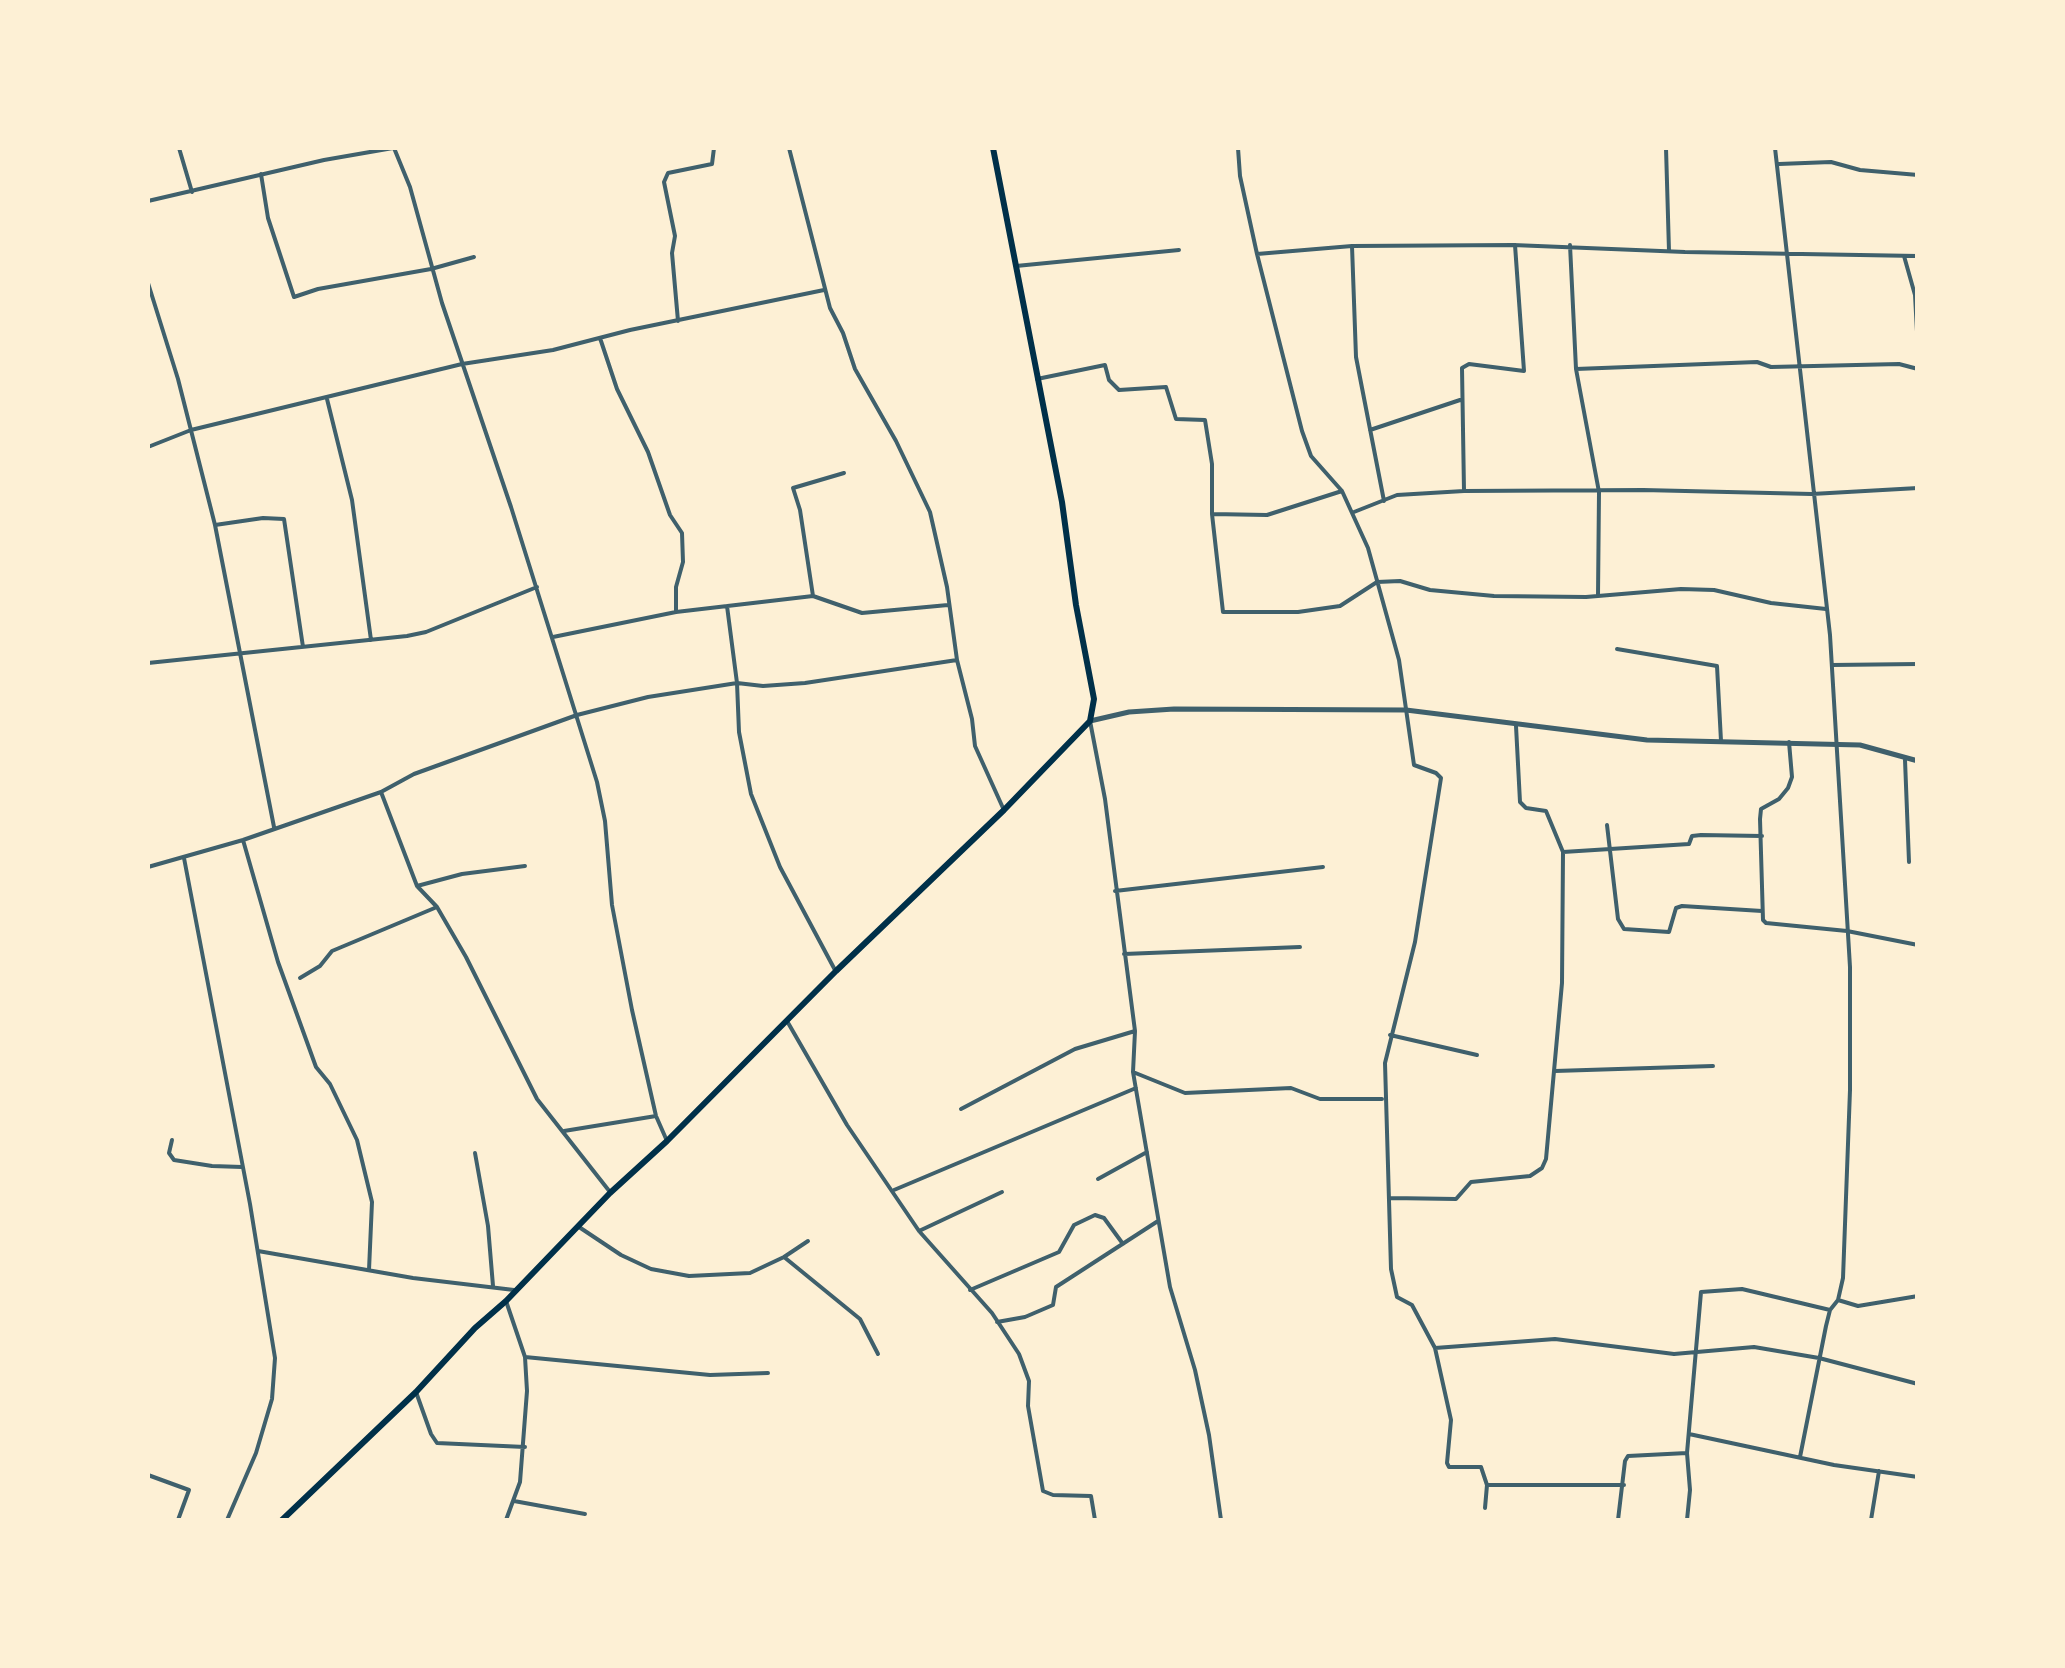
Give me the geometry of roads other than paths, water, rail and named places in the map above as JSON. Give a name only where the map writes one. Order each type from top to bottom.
[{"type":"main road","points":[[282,1520],[416,1392],[610,1192],[667,1141],[1090,721],[1094,698],[1062,502],[993,148]]},
{"type":"street","points":[[179,148],[192,192]]},
{"type":"street","points":[[148,201],[394,148],[410,187],[431,269],[537,586],[602,802],[612,904],[656,1116],[667,1141]]},
{"type":"street","points":[[678,321],[672,253],[675,236],[664,182],[668,172],[712,164],[714,148]]},
{"type":"street","points":[[790,148],[824,290],[855,369],[930,512],[957,660],[972,718],[974,746],[1004,810]]},
{"type":"street","points":[[1238,148],[1257,254],[1311,456],[1342,491],[1368,548],[1399,660],[1414,765],[1436,773],[1442,782],[1415,942],[1385,1063],[1393,1289],[1397,1298],[1412,1305],[1435,1348],[1451,1420],[1447,1463],[1481,1468],[1487,1485],[1485,1508]]},
{"type":"street","points":[[1666,148],[1668,251]]},
{"type":"street","points":[[1775,148],[1828,610],[1847,931],[1850,1090],[1846,1244],[1838,1300],[1830,1310],[1800,1457]]},
{"type":"street","points":[[1778,164],[1832,162],[1860,170],[1918,175]]},
{"type":"street","points":[[261,174],[268,218],[294,297],[474,257]]},
{"type":"street","points":[[1257,254],[1352,246],[1515,245],[1918,256]]},
{"type":"street","points":[[1464,491],[1462,368],[1469,364],[1524,371],[1515,245]]},
{"type":"street","points":[[1352,246],[1356,357],[1384,502]]},
{"type":"street","points":[[1570,246],[1576,369],[1598,492],[1598,596]]},
{"type":"street","points":[[1016,266],[1178,250]]},
{"type":"street","points":[[1904,255],[1915,296],[1918,350]]},
{"type":"street","points":[[148,282],[215,526],[274,827]]},
{"type":"street","points":[[148,447],[191,430],[462,364],[553,350],[824,290]]},
{"type":"street","points":[[600,338],[616,389],[682,533],[683,562],[676,587],[676,612]]},
{"type":"street","points":[[1576,369],[1757,362],[1771,367],[1900,364],[1918,369]]},
{"type":"street","points":[[1038,379],[1105,365],[1109,380],[1120,390],[1166,387],[1176,419],[1205,420],[1223,612],[1298,612],[1340,606],[1377,582],[1400,580],[1430,590],[1476,595],[1598,596],[1714,590],[1780,605],[1828,610]]},
{"type":"street","points":[[327,399],[352,500],[371,640]]},
{"type":"street","points":[[1370,430],[1460,400]]},
{"type":"street","points":[[813,596],[793,488],[844,474]]},
{"type":"street","points":[[1354,512],[1397,496],[1464,491],[1812,494],[1918,488]]},
{"type":"street","points":[[1212,514],[1267,515],[1342,491]]},
{"type":"street","points":[[215,526],[251,519],[284,519],[303,647]]},
{"type":"street","points":[[148,663],[426,632],[537,586]]},
{"type":"street","points":[[552,637],[676,612],[813,596],[862,613],[948,605]]},
{"type":"street","points":[[727,606],[739,732],[751,794],[780,867],[836,970]]},
{"type":"street","points":[[1616,649],[1717,666],[1721,741]]},
{"type":"street","points":[[148,867],[243,840],[380,792],[414,774],[576,715],[648,696],[737,683],[805,683],[957,660]]},
{"type":"street","points":[[1832,665],[1918,664]]},
{"type":"street","points":[[1222,1520],[1195,1370],[1170,1288],[1133,1072],[1135,1030],[1106,799],[1090,721],[1174,708],[1406,710],[1648,740],[1860,745],[1918,761]]},
{"type":"street","points":[[1389,1198],[1450,1200],[1461,1196],[1471,1182],[1524,1178],[1542,1168],[1546,1158],[1562,983],[1563,852],[1546,811],[1526,808],[1520,802],[1516,726]]},
{"type":"street","points":[[1789,742],[1792,778],[1778,799],[1761,809],[1762,911],[1766,923],[1847,931],[1918,945]]},
{"type":"street","points":[[1905,755],[1909,862]]},
{"type":"street","points":[[380,792],[417,886],[437,907],[466,957],[538,1099],[610,1192]]},
{"type":"street","points":[[1607,824],[1618,919],[1624,929],[1669,932],[1676,908],[1682,906],[1762,911]]},
{"type":"street","points":[[1563,852],[1690,844],[1692,836],[1762,836]]},
{"type":"street","points":[[243,840],[278,962],[316,1067],[330,1084],[357,1140],[372,1202],[370,1270]]},
{"type":"street","points":[[184,858],[272,1332],[272,1399],[256,1453],[227,1520]]},
{"type":"street","points":[[417,886],[462,874],[526,866]]},
{"type":"street","points":[[1115,890],[1322,867]]},
{"type":"street","points":[[300,978],[320,966],[332,951],[437,907]]},
{"type":"street","points":[[1124,954],[1300,947]]},
{"type":"street","points":[[786,1020],[847,1125],[920,1231],[1019,1354],[1029,1381],[1028,1406],[1043,1491],[1091,1496],[1094,1520]]},
{"type":"street","points":[[961,1109],[1075,1048],[1135,1030]]},
{"type":"street","points":[[1390,1035],[1477,1055]]},
{"type":"street","points":[[1556,1071],[1713,1066]]},
{"type":"street","points":[[1133,1072],[1184,1093],[1290,1088],[1320,1099],[1384,1098]]},
{"type":"street","points":[[894,1190],[1136,1088]]},
{"type":"street","points":[[564,1131],[656,1116]]},
{"type":"street","points":[[172,1140],[170,1154],[174,1160],[242,1167]]},
{"type":"street","points":[[1098,1179],[1148,1152]]},
{"type":"street","points":[[475,1153],[488,1226],[493,1286]]},
{"type":"street","points":[[920,1231],[1002,1192]]},
{"type":"street","points":[[970,1290],[1059,1252],[1074,1225],[1086,1217],[1100,1215],[1123,1244]]},
{"type":"street","points":[[997,1322],[1053,1306],[1056,1287],[1160,1220]]},
{"type":"street","points":[[578,1226],[621,1255],[651,1269],[689,1276],[750,1273],[808,1241]]},
{"type":"street","points":[[258,1250],[514,1290]]},
{"type":"street","points":[[784,1257],[860,1319],[878,1354]]},
{"type":"street","points":[[1687,1520],[1688,1434],[1699,1296],[1706,1290],[1742,1289],[1830,1310]]},
{"type":"street","points":[[1838,1300],[1858,1306],[1918,1296]]},
{"type":"street","points":[[506,1300],[525,1358],[525,1447],[506,1520]]},
{"type":"street","points":[[1435,1348],[1555,1339],[1629,1350],[1694,1352],[1754,1346],[1918,1384]]},
{"type":"street","points":[[525,1358],[710,1375],[768,1373]]},
{"type":"street","points":[[416,1392],[438,1443],[525,1447]]},
{"type":"street","points":[[1688,1434],[1918,1477]]},
{"type":"street","points":[[1618,1520],[1624,1461],[1628,1456],[1687,1453]]},
{"type":"street","points":[[1870,1520],[1879,1471]]},
{"type":"street","points":[[148,1475],[189,1490],[178,1520]]},
{"type":"street","points":[[1487,1485],[1624,1485]]},
{"type":"street","points":[[514,1501],[585,1514]]}]
